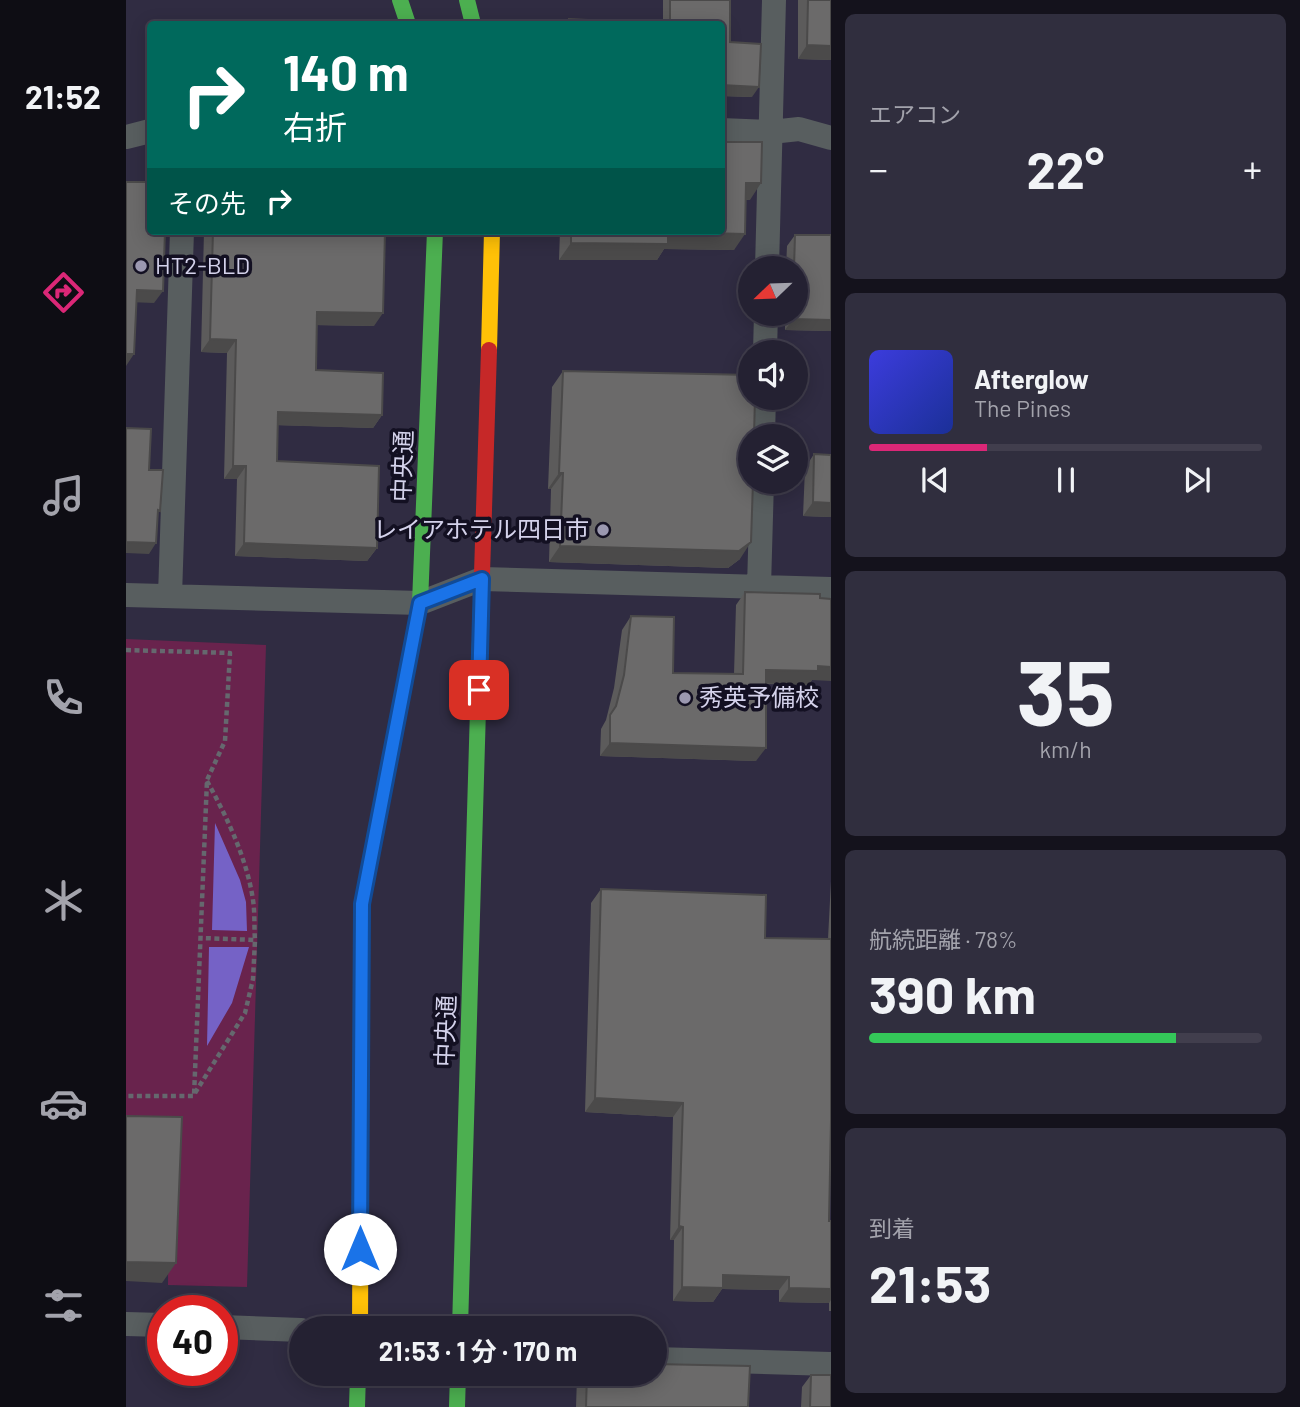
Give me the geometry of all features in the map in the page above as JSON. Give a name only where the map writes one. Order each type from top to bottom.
[{"type":"street","points":[[400,0],[407,21]]},
{"type":"street","points":[[467,0],[472,21]]},
{"type":"street","points":[[767,256],[774,0]]},
{"type":"street","points":[[725,130],[771,132],[799,129],[831,138]]},
{"type":"street","points":[[126,137],[147,132]]},
{"type":"street","points":[[170,596],[182,235]]},
{"type":"street","name":"中央通","points":[[360,1316],[362,904],[420,603],[435,235]]},
{"type":"street","name":"中央通","points":[[460,1316],[492,235]]},
{"type":"street","points":[[759,587],[762,494]]},
{"type":"street","points":[[126,595],[420,603],[482,579],[831,589]]},
{"type":"street","points":[[126,1324],[147,1325]]},
{"type":"street","points":[[238,1327],[289,1329]]},
{"type":"street","points":[[667,1359],[831,1364]]},
{"type":"street","points":[[357,1407],[358,1386]]},
{"type":"street","points":[[457,1407],[458,1386]]},
{"type":"path","points":[[126,650],[230,653],[225,741],[207,780],[194,1096]]},
{"type":"path","points":[[194,1096],[245,1013],[253,979],[255,940],[253,901],[243,861],[220,804],[207,780]]},
{"type":"path","points":[[201,938],[255,940]]},
{"type":"path","points":[[126,1096],[194,1096]]},
{"type":"shaded area","points":[[126,639],[266,645],[247,1287],[168,1285],[169,1136],[126,1136]]},
{"type":"shaded area","points":[[215,823],[240,880],[246,902],[247,931],[212,930]]},
{"type":"shaded area","points":[[209,947],[249,947],[232,1003],[207,1046]]},
{"type":"building","points":[[670,0],[730,0],[730,42],[761,44],[759,87],[725,85],[725,21],[670,21]]},
{"type":"building","points":[[808,0],[831,0],[831,46],[807,45]]},
{"type":"building","points":[[569,19],[609,21],[569,21]]},
{"type":"building","points":[[725,142],[762,142],[761,183],[746,183],[745,234],[725,233]]},
{"type":"building","name":"HT2-BLD","points":[[126,182],[147,182],[147,235],[165,235],[163,291],[137,290],[134,354],[126,354]]},
{"type":"building","points":[[213,235],[385,235],[383,313],[317,312],[316,370],[383,373],[382,415],[278,412],[277,461],[379,466],[377,548],[244,543],[246,466],[233,466],[236,340],[210,339]]},
{"type":"building","points":[[571,235],[668,235],[668,244],[571,243]]},
{"type":"building","points":[[795,235],[831,235],[831,320],[808,319],[808,256],[794,256]]},
{"type":"building","points":[[563,371],[738,375],[738,410],[755,410],[754,424],[738,424],[738,494],[753,494],[751,542],[739,551],[560,546],[563,473],[559,473]]},
{"type":"building","points":[[126,428],[151,429],[149,470],[163,470],[156,543],[126,542]]},
{"type":"building","points":[[814,454],[831,455],[831,503],[813,502]]},
{"type":"building","points":[[745,592],[820,594],[820,598],[831,599],[831,667],[818,666],[818,671],[766,670],[766,748],[610,743],[610,715],[616,706],[624,675],[631,616],[674,617],[673,673],[743,674]]},
{"type":"building","points":[[601,889],[766,895],[765,938],[831,939],[831,1289],[789,1288],[789,1277],[723,1275],[723,1288],[682,1287],[683,1227],[679,1226],[683,1103],[595,1098]]},
{"type":"building","points":[[126,1116],[182,1117],[176,1263],[126,1262]]},
{"type":"building","points":[[667,1364],[750,1366],[748,1407],[586,1407],[587,1386],[667,1386]]},
{"type":"building","points":[[811,1375],[831,1375],[831,1407],[810,1407]]},
{"type":"traffic: fast","points":[[400,0],[407,21]]},
{"type":"traffic: fast","points":[[467,0],[472,21]]},
{"type":"traffic: fast","points":[[362,905],[420,603],[435,235]]},
{"type":"traffic: fast","points":[[460,1316],[481,606]]},
{"type":"traffic: fast","points":[[357,1407],[358,1386]]},
{"type":"traffic: fast","points":[[457,1407],[458,1386]]},
{"type":"traffic: slow","points":[[489,350],[492,235]]},
{"type":"traffic: slow","points":[[360,1316],[362,905]]},
{"type":"traffic: jam","points":[[481,606],[489,350]]},
{"type":"place","name":"HT2-BLD","points":[[141,266]]},
{"type":"place","name":"レイアホテル四日市","points":[[603,530]]},
{"type":"place","name":"秀英予備校","points":[[685,698]]},
{"type":"route","points":[[360,1249],[362,904],[420,603],[482,579],[479,690]]}]
